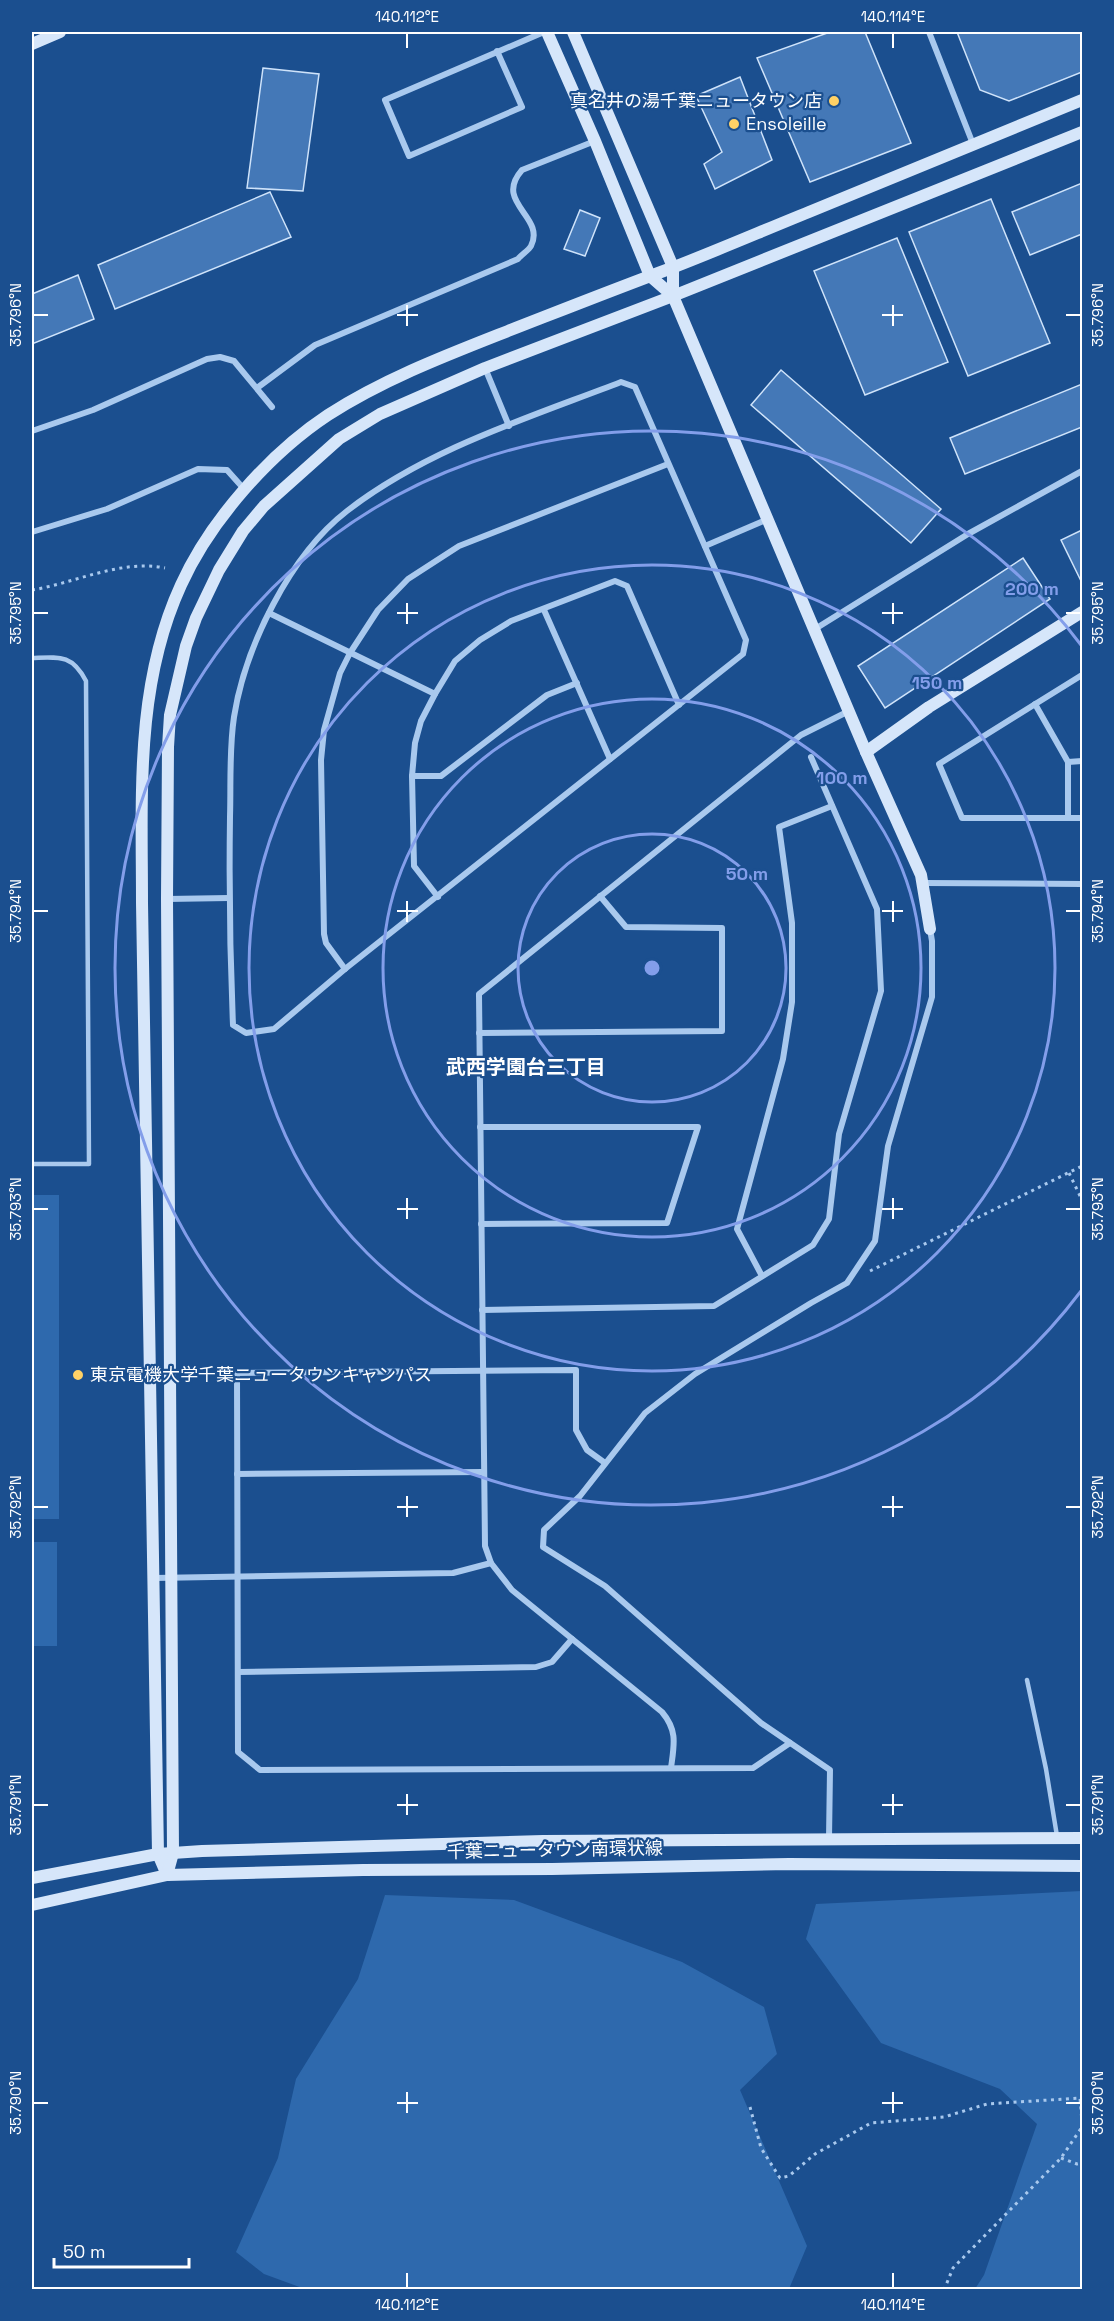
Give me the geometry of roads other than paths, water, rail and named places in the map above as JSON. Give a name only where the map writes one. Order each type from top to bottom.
[{"type":"street","points":[[497,51],[522,108],[409,156],[385,100],[497,51],[546,32],[595,141],[650,276],[673,296]]},
{"type":"street","points":[[573,32],[673,267],[673,296],[923,883],[932,941],[932,997],[888,1146],[875,1241],[847,1283],[811,1302],[695,1374],[645,1413],[580,1496],[544,1530],[543,1547],[606,1586],[761,1723],[830,1770],[829,1839]]},
{"type":"street","points":[[929,32],[972,144]]},
{"type":"street","points":[[32,44],[52,33]]},
{"type":"street","points":[[167,1875],[158,1854],[142,926],[142,753],[151,682],[161,638],[193,560],[220,519],[244,489],[284,450],[324,417],[370,390],[468,347],[673,267],[1083,100]]},
{"type":"street","points":[[167,1875],[173,1853],[168,747],[170,715],[186,646],[196,618],[219,570],[243,531],[264,506],[339,439],[380,414],[485,368],[673,296],[1083,132]]},
{"type":"street","points":[[257,388],[315,345],[518,259],[531,245],[533,228],[512,192],[513,180],[522,170],[595,141]]},
{"type":"street","points":[[32,431],[93,410],[207,359],[220,357],[234,361],[272,407]]},
{"type":"street","points":[[485,368],[509,426]]},
{"type":"street","points":[[621,382],[635,387],[668,464],[746,640],[743,654],[345,969],[274,1029],[246,1033],[233,1025],[229,898],[234,718],[256,640],[288,579],[315,543],[346,512],[387,483],[426,462],[509,426],[621,382]]},
{"type":"street","points":[[345,969],[326,943],[324,934],[321,760],[324,730],[340,673],[378,609],[408,579],[459,546],[668,464]]},
{"type":"street","points":[[32,532],[107,509],[198,469],[227,470],[244,489]]},
{"type":"street","points":[[815,630],[968,534],[1083,471]]},
{"type":"street","points":[[705,546],[769,519]]},
{"type":"street","points":[[438,897],[414,866],[412,776],[415,743],[421,721],[455,661],[480,640],[511,621],[615,581],[627,586],[679,705]]},
{"type":"street","points":[[544,609],[610,759]]},
{"type":"street","points":[[866,752],[929,707],[1083,612]]},
{"type":"street","points":[[269,613],[435,694]]},
{"type":"street","points":[[1083,675],[939,764],[962,818],[1083,818]]},
{"type":"street","points":[[412,776],[441,776],[547,695],[577,683]]},
{"type":"street","points":[[1035,704],[1068,762],[1068,818]]},
{"type":"street","points":[[671,1768],[674,1735],[670,1722],[662,1712],[512,1590],[491,1563],[485,1546],[478,994],[801,735],[849,711]]},
{"type":"street","points":[[482,1310],[714,1306],[813,1245],[829,1219],[839,1134],[881,991],[877,909],[811,757]]},
{"type":"street","points":[[1068,762],[1083,761]]},
{"type":"street","points":[[762,1276],[737,1229],[783,1059],[792,1002],[792,923],[779,827],[832,806]]},
{"type":"street","points":[[923,883],[1083,884]]},
{"type":"street","points":[[479,1033],[722,1031],[722,928],[626,927],[600,896]]},
{"type":"street","points":[[167,899],[229,898]]},
{"type":"street","points":[[480,1127],[698,1127],[667,1223],[481,1224]]},
{"type":"street","points":[[605,1463],[586,1450],[576,1430],[576,1370],[237,1373],[238,1752],[260,1770],[753,1768],[790,1743]]},
{"type":"street","points":[[237,1474],[484,1472]]},
{"type":"street","points":[[153,1578],[453,1573],[491,1563]]},
{"type":"street","points":[[238,1672],[536,1668],[552,1662],[572,1639]]},
{"type":"street","name":"千葉ニュータウン南環状線","points":[[32,1878],[173,1853],[543,1841],[1083,1839]]},
{"type":"street","name":"千葉ニュータウン南環状線","points":[[32,1905],[167,1875],[789,1864],[1083,1866]]},
{"type":"lane","points":[[32,658],[61,657],[77,665],[86,681],[89,1164],[32,1164]]},
{"type":"lane","points":[[1027,1680],[1058,1839]]},
{"type":"place","name":"真名井の湯千葉ニュータウン店","points":[[834,101]]},
{"type":"place","name":"Ensoleille","points":[[734,124]]},
{"type":"place","name":"東京電機大学千葉ニュータウンキャンパス","points":[[78,1375]]},
{"type":"district","name":"武西学園台三丁目","points":[[526,1067]]}]
